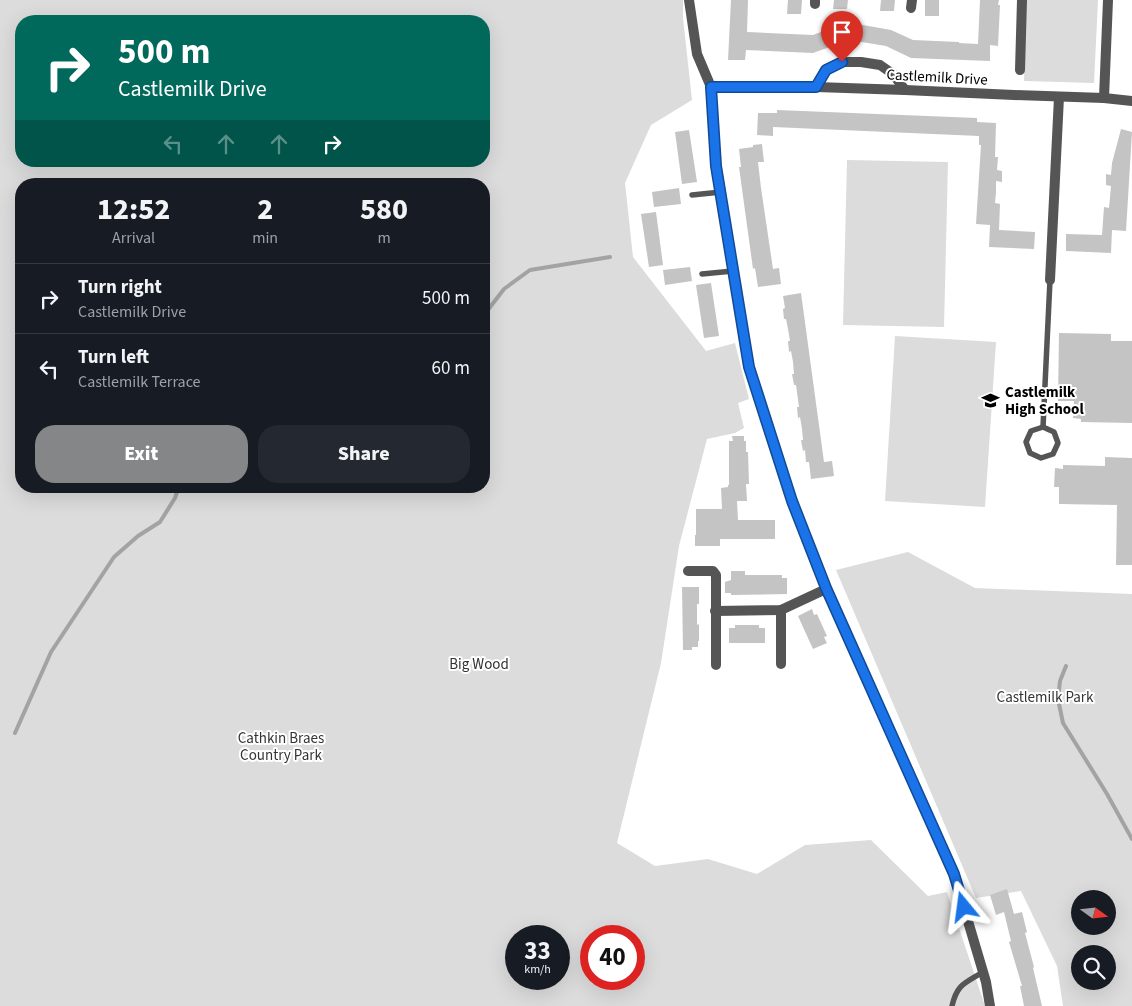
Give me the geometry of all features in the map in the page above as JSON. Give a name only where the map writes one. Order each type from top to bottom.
[{"type":"street","points":[[689,0],[697,54],[711,87],[716,166],[749,367],[792,501],[826,588],[954,874],[983,972],[990,1006]]},
{"type":"street","points":[[1020,70],[1022,0]]},
{"type":"street","points":[[1104,98],[1108,0]]},
{"type":"street","points":[[816,87],[826,70],[842,62],[861,62],[880,65],[893,74],[905,90]]},
{"type":"street","name":"Castlemilk Drive","points":[[711,87],[816,87],[1104,98],[1132,101]]},
{"type":"street","points":[[1050,280],[1059,97]]},
{"type":"street","points":[[688,571],[714,571],[716,575],[716,665]]},
{"type":"street","points":[[715,611],[781,610],[826,588]]},
{"type":"street","points":[[781,610],[781,664]]},
{"type":"lane","points":[[692,195],[721,192]]},
{"type":"lane","points":[[702,274],[733,271]]},
{"type":"lane","points":[[1042,426],[1050,280]]},
{"type":"lane","points":[[1042,426],[1054,432],[1058,443],[1052,454],[1041,458],[1030,453],[1026,442],[1031,431],[1042,426]]},
{"type":"lane","points":[[952,1006],[955,992],[963,984],[983,972]]},
{"type":"green space","name":"Cathkin Braes Country Park","points":[[0,0],[683,0],[683,18],[692,100],[651,125],[625,183],[633,257],[706,351],[735,343],[749,399],[738,403],[744,428],[735,433],[707,439],[679,546],[661,663],[617,843],[655,866],[708,859],[757,874],[805,845],[871,840],[928,896],[947,892],[985,1006],[0,1006]]},
{"type":"green space","points":[[1026,0],[1098,0],[1094,83],[1024,81]]},
{"type":"green space","points":[[847,160],[948,162],[944,327],[843,325]]},
{"type":"green space","points":[[895,336],[996,342],[985,507],[885,501]]},
{"type":"green space","name":"Castlemilk Park","points":[[908,552],[975,588],[1132,594],[1132,1006],[1063,1006],[1057,966],[1021,891],[976,898],[836,570]]},
{"type":"building","points":[[731,0],[748,0],[747,32],[813,35],[834,27],[863,25],[891,30],[913,40],[978,44],[980,0],[999,0],[998,46],[990,45],[990,61],[911,58],[886,46],[862,42],[838,44],[813,53],[746,50],[745,60],[728,60]]},
{"type":"building","points":[[788,0],[802,0],[801,14],[787,14]]},
{"type":"building","points":[[834,0],[848,0],[847,9],[833,9]]},
{"type":"building","points":[[881,0],[895,0],[894,11],[880,11]]},
{"type":"building","points":[[925,0],[939,0],[939,16],[925,16]]},
{"type":"building","points":[[777,110],[977,118],[977,122],[996,123],[995,157],[998,157],[997,170],[1002,171],[1002,182],[996,181],[995,203],[1000,204],[999,230],[1035,232],[1034,249],[989,247],[990,225],[976,224],[981,145],[979,145],[979,136],[773,127],[773,136],[757,135],[758,113],[777,113]]},
{"type":"building","points":[[1121,129],[1132,132],[1126,231],[1112,230],[1111,253],[1066,251],[1066,234],[1102,235],[1104,207],[1109,208],[1111,186],[1106,185],[1106,174],[1111,175],[1112,163]]},
{"type":"building","points":[[689,130],[697,182],[682,184],[675,132]]},
{"type":"building","points":[[762,144],[764,162],[758,162],[761,188],[773,269],[779,268],[781,284],[758,287],[755,268],[753,269],[739,167],[741,167],[739,149]]},
{"type":"building","points":[[679,188],[681,204],[654,207],[652,192]]},
{"type":"building","points":[[656,212],[663,265],[649,267],[641,214]]},
{"type":"building","points":[[690,267],[692,281],[665,285],[663,270]]},
{"type":"building","points":[[711,283],[719,336],[704,338],[696,285]]},
{"type":"building","points":[[801,293],[824,462],[832,461],[834,476],[811,479],[809,462],[806,462],[805,450],[803,451],[801,440],[803,440],[800,417],[798,418],[797,407],[799,407],[796,385],[794,385],[792,374],[794,374],[793,362],[791,351],[789,352],[788,341],[790,341],[783,309],[785,308],[783,296]]},
{"type":"building","points":[[1059,333],[1111,334],[1111,341],[1132,341],[1132,423],[1081,422],[1081,419],[1073,418],[1074,401],[1058,401]]},
{"type":"building","points":[[732,436],[744,436],[746,452],[748,452],[749,484],[746,484],[747,501],[737,501],[738,520],[775,520],[775,539],[720,539],[720,546],[695,546],[696,509],[722,509],[721,488],[728,487],[729,485],[729,441],[733,441]]},
{"type":"building","points":[[1105,457],[1132,458],[1132,565],[1116,565],[1117,505],[1059,504],[1059,487],[1054,487],[1055,468],[1063,469],[1063,465],[1105,466]]},
{"type":"building","points":[[731,571],[745,571],[745,575],[782,575],[782,578],[787,578],[787,594],[731,595],[731,593],[725,593],[725,582],[731,580]]},
{"type":"building","points":[[682,587],[699,587],[697,625],[699,624],[699,641],[698,647],[692,647],[692,650],[683,650]]},
{"type":"building","points":[[812,609],[814,615],[817,614],[827,636],[824,637],[827,643],[813,649],[798,616]]},
{"type":"building","points":[[735,625],[759,625],[759,628],[765,628],[765,643],[729,643],[729,628],[735,628]]},
{"type":"building","points":[[1007,889],[1014,914],[1022,912],[1042,1006],[1024,1006],[1020,986],[1022,986],[1009,942],[1011,941],[1004,912],[996,915],[990,895]]},
{"type":"waterway","points":[[490,307],[504,289],[530,270],[610,257]]},
{"type":"waterway","points":[[15,733],[51,652],[114,557],[138,536],[160,522],[177,493]]},
{"type":"waterway","points":[[1066,666],[1060,681],[1058,699],[1063,723],[1107,794],[1132,839]]},
{"type":"place","name":"Castlemilk High School","points":[[991,401]]},
{"type":"route","points":[[842,62],[826,70],[816,87],[711,87],[716,166],[749,367],[792,501],[826,588],[954,874],[964,907]]},
{"type":"park label","name":"Big Wood","points":[[479,664]]}]
